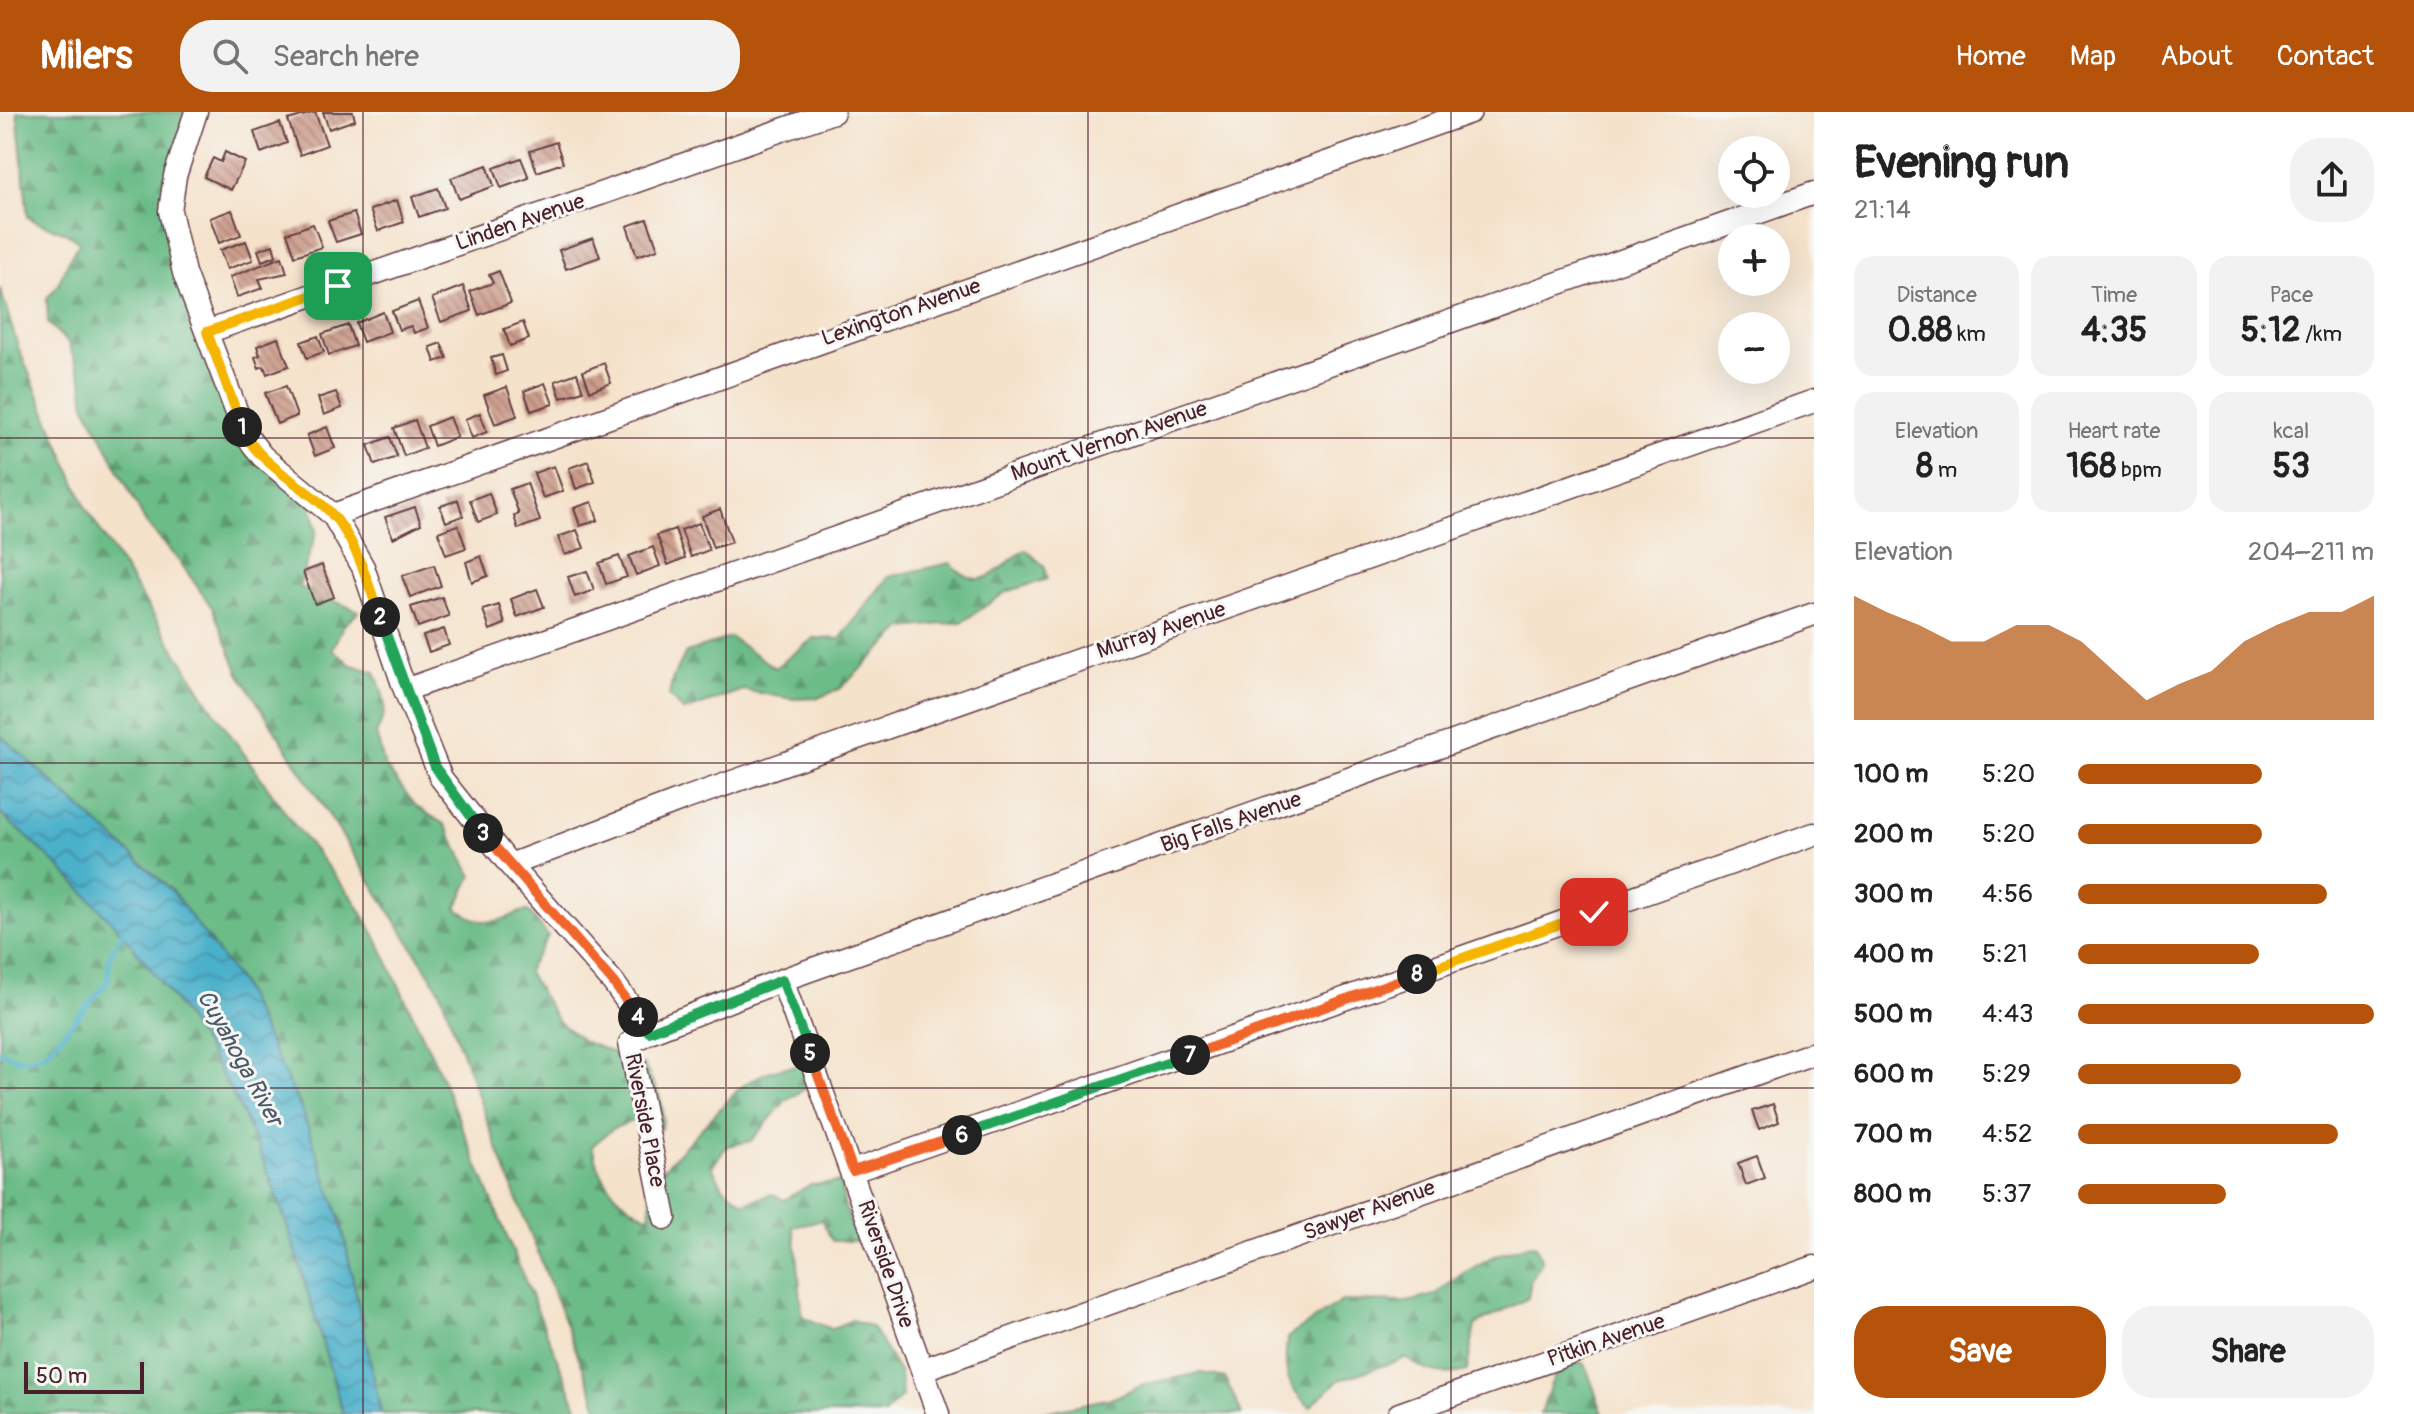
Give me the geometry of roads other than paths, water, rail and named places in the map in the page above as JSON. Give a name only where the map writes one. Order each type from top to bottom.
[{"type":"street","points":[[196,112],[175,176],[170,211],[184,273],[245,434],[262,456],[333,515],[363,567],[405,690],[441,778],[510,865],[613,982],[649,1032]]},
{"type":"street","name":"Linden Avenue","points":[[207,332],[833,112]]},
{"type":"street","name":"Lexington Avenue","points":[[333,515],[1470,112]]},
{"type":"street","name":"Mount Vernon Avenue","points":[[405,690],[1814,193]]},
{"type":"street","name":"Murray Avenue","points":[[510,865],[684,799],[1814,401]]},
{"type":"street","name":"Big Falls Avenue","points":[[649,1032],[782,980],[1814,614]]},
{"type":"street","points":[[853,1171],[1814,834]]},
{"type":"street","name":"Riverside Drive","points":[[782,980],[938,1414]]},
{"type":"street","name":"Riverside Place","points":[[649,1032],[630,1043],[665,1218]]},
{"type":"street","name":"Sawyer Avenue","points":[[924,1369],[1814,1053]]},
{"type":"street","name":"Pitkin Avenue","points":[[1399,1414],[1814,1267]]},
{"type":"water","name":"Cuyahoga River","points":[[0,735],[172,891],[240,983],[303,1113],[341,1222],[381,1414],[343,1414],[275,1189],[245,1119],[196,1033],[169,993],[107,916],[0,813]]},
{"type":"waterway","points":[[0,1051],[21,1060],[45,1054],[107,983],[110,956],[123,932]]}]
